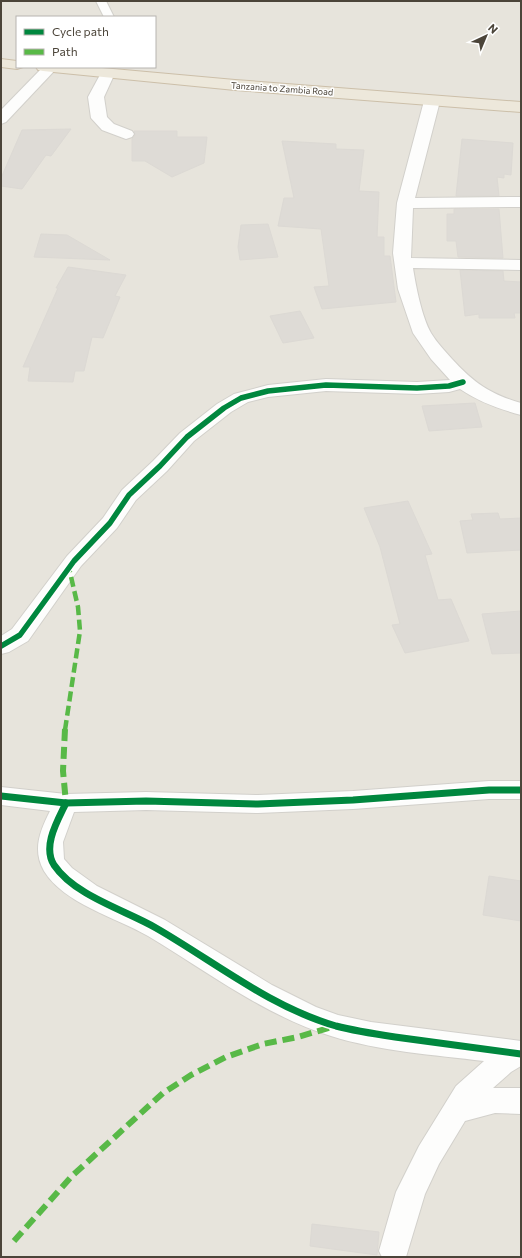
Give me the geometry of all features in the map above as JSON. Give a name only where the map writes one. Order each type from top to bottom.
[{"type":"highway","points":[[1,63],[16,65]]},
{"type":"highway","name":"Tanzania to Zambia Road","points":[[60,68],[235,86],[521,107]]},
{"type":"street","points":[[1,119],[46,68]]},
{"type":"street","points":[[99,71],[96,97],[99,118],[108,127],[126,134]]},
{"type":"street","points":[[432,101],[405,202],[402,253],[407,289],[422,333],[438,355],[462,382],[477,392],[500,403],[521,409]]},
{"type":"street","points":[[405,202],[521,202]]},
{"type":"street","points":[[404,263],[521,265]]},
{"type":"street","points":[[1,646],[20,635],[74,561],[110,523],[134,490],[160,466],[187,437],[224,408],[241,398],[268,391],[326,385],[417,388],[449,386],[462,382]]},
{"type":"street","points":[[1,796],[66,803],[146,801],[258,804],[353,800],[489,790],[521,790]]},
{"type":"street","points":[[66,803],[56,825],[50,849],[50,855],[54,865],[65,877],[84,891],[156,928],[281,1004],[330,1024],[362,1032],[451,1046],[521,1054]]},
{"type":"street","points":[[394,1251],[411,1192],[429,1155],[466,1095],[501,1063],[521,1054]]},
{"type":"street","points":[[456,1112],[481,1102],[504,1098],[521,1101]]},
{"type":"lane","points":[[101,1],[108,16]]},
{"type":"shaded area","points":[[1,1],[521,1],[521,1257],[1,1257]]},
{"type":"building","points":[[71,129],[51,156],[46,155],[22,189],[1,186],[1,178],[22,130]]},
{"type":"building","points":[[134,131],[177,131],[177,137],[207,137],[204,163],[172,177],[145,161],[132,161],[132,139],[135,135]]},
{"type":"building","points":[[462,139],[513,143],[511,175],[504,174],[504,178],[497,177],[499,196],[456,196]]},
{"type":"building","points":[[282,141],[336,144],[336,149],[364,150],[359,191],[379,192],[377,237],[384,237],[384,256],[390,256],[396,302],[322,309],[314,287],[329,286],[321,229],[278,226],[284,198],[294,198]]},
{"type":"building","points":[[454,209],[499,209],[503,258],[458,257],[456,241],[447,241],[447,214],[454,214]]},
{"type":"building","points":[[268,224],[278,257],[240,260],[238,247],[241,225]]},
{"type":"building","points":[[41,234],[67,235],[110,260],[34,257]]},
{"type":"building","points":[[68,267],[126,275],[115,296],[120,297],[103,338],[92,337],[84,371],[75,371],[73,382],[28,381],[30,367],[23,367],[58,288],[56,288]]},
{"type":"building","points":[[460,270],[503,271],[504,281],[521,282],[521,313],[514,313],[515,318],[479,318],[479,314],[465,316]]},
{"type":"building","points":[[300,311],[314,338],[283,343],[270,316]]},
{"type":"building","points":[[475,403],[482,427],[429,431],[422,406]]},
{"type":"building","points":[[408,501],[432,554],[425,555],[438,600],[451,599],[469,641],[405,653],[392,625],[400,624],[380,547],[364,508]]},
{"type":"building","points":[[498,513],[500,519],[521,518],[521,550],[467,553],[460,521],[473,520],[471,514]]},
{"type":"building","points":[[521,611],[521,653],[492,654],[482,614]]},
{"type":"building","points":[[489,876],[521,881],[521,921],[483,915]]},
{"type":"building","points":[[312,1224],[379,1232],[377,1255],[310,1246]]},
{"type":"marked path","points":[[66,803],[63,771],[65,729],[67,707],[78,653],[80,631],[78,607],[69,568]]},
{"type":"marked path","points":[[14,1241],[72,1176],[163,1093],[191,1075],[226,1057],[263,1044],[298,1037],[335,1026]]},
{"type":"cycle path","points":[[1,646],[20,635],[74,561],[110,523],[129,495],[160,466],[187,437],[224,408],[241,398],[268,391],[326,385],[417,388],[449,386],[463,382]]},
{"type":"cycle path","points":[[1,796],[66,803],[146,801],[258,804],[353,800],[489,790],[521,790]]},
{"type":"cycle path","points":[[66,803],[50,842],[51,858],[54,865],[63,876],[88,893],[144,921],[284,1005],[346,1029],[521,1054]]}]
